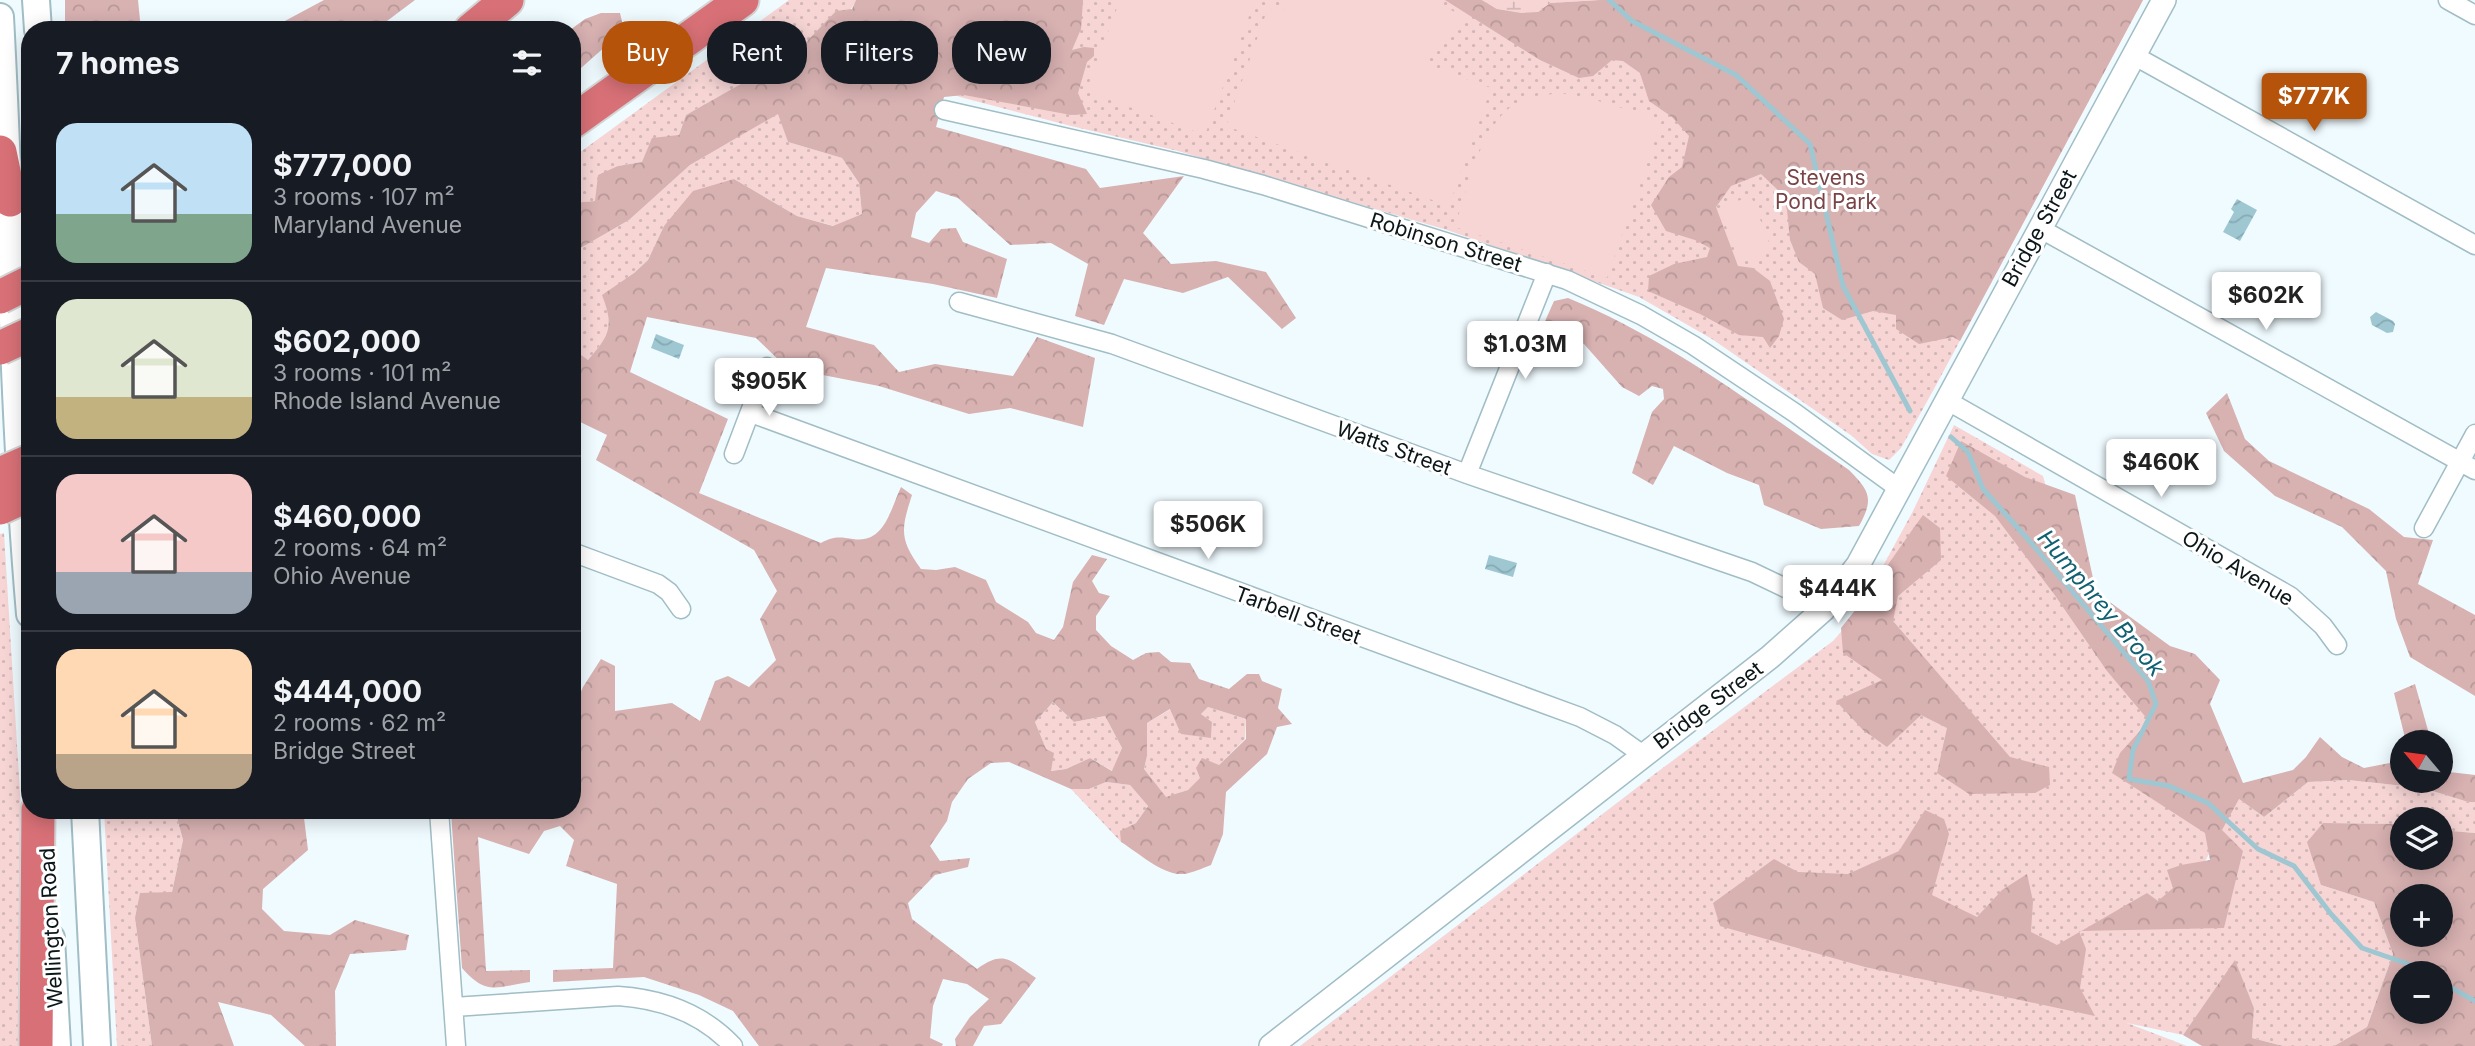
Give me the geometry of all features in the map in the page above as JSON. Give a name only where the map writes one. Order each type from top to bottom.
[{"type":"highway","points":[[482,21],[507,0]]},
{"type":"highway","points":[[581,116],[742,0]]},
{"type":"highway","points":[[0,152],[10,200]]},
{"type":"highway","points":[[0,297],[21,286]]},
{"type":"highway","points":[[0,348],[21,338]]},
{"type":"highway","points":[[0,474],[21,465]]},
{"type":"highway","points":[[0,508],[21,498]]},
{"type":"highway","points":[[36,1046],[38,819]]},
{"type":"main road","points":[[36,0],[37,21]]},
{"type":"main road","points":[[0,17],[21,464]]},
{"type":"main road","name":"Wellington Road","points":[[44,819],[57,1046]]},
{"type":"main road","name":"Wellington Road","points":[[85,819],[97,1046]]},
{"type":"street","name":"Bridge Street","points":[[1271,1046],[1770,657],[1823,610],[1858,565],[2164,0]]},
{"type":"street","points":[[2448,0],[2475,15]]},
{"type":"street","points":[[2133,55],[2475,244]]},
{"type":"street","name":"Robinson Street","points":[[944,110],[1145,154],[1227,175],[1547,273],[1641,315],[1693,345],[1795,413],[1898,488]]},
{"type":"street","points":[[2039,228],[2468,466]]},
{"type":"street","points":[[1467,474],[1547,273]]},
{"type":"street","name":"Watts Street","points":[[959,302],[1112,344],[1467,474],[1752,572],[1796,593],[1823,610]]},
{"type":"street","points":[[734,454],[767,367]]},
{"type":"street","name":"Ohio Avenue","points":[[1946,400],[2290,596],[2323,626],[2337,645]]},
{"type":"street","name":"Tarbell Street","points":[[751,413],[1580,717],[1615,735],[1643,755]]},
{"type":"street","points":[[2424,528],[2468,466],[2475,434]]},
{"type":"street","points":[[581,555],[658,584],[669,592],[681,609]]},
{"type":"street","points":[[440,819],[456,1046]]},
{"type":"street","points":[[454,1007],[638,997],[676,1007],[694,1016],[733,1046]]},
{"type":"green space","points":[[65,0],[138,0],[140,21],[65,21]]},
{"type":"green space","points":[[324,0],[415,0],[387,21],[285,21]]},
{"type":"green space","points":[[789,0],[856,0],[848,12],[836,21],[821,21],[821,32],[807,44],[807,21],[760,21]]},
{"type":"green space","points":[[856,0],[1083,0],[1081,29],[1072,50],[1094,48],[1094,56],[1087,62],[1078,93],[1087,114],[1071,115],[964,95],[944,97],[936,127],[1086,169],[1100,188],[1184,176],[1143,233],[1171,264],[1216,261],[1266,272],[1296,318],[1282,329],[1228,277],[1183,293],[1124,279],[1104,325],[1075,316],[1088,264],[1051,243],[1010,245],[958,198],[936,191],[916,213],[911,237],[929,243],[941,229],[956,228],[963,242],[1007,259],[997,298],[933,284],[826,268],[806,327],[874,345],[899,372],[935,364],[1013,376],[1037,337],[1095,358],[1083,427],[1010,408],[969,414],[879,386],[787,368],[756,338],[647,317],[630,372],[728,419],[699,493],[821,543],[829,539],[864,539],[872,536],[884,524],[901,487],[912,495],[904,534],[909,550],[921,569],[955,567],[986,580],[996,602],[1028,622],[1036,633],[1054,640],[1063,627],[1073,582],[1092,555],[1107,559],[1092,581],[1099,593],[1110,596],[1096,616],[1096,630],[1111,646],[1133,660],[1146,653],[1159,652],[1171,662],[1190,663],[1199,679],[1229,689],[1247,674],[1259,674],[1262,681],[1282,689],[1278,708],[1292,724],[1277,727],[1267,754],[1226,792],[1223,834],[1211,865],[1190,873],[1176,874],[1168,871],[1151,863],[1121,842],[1120,831],[1136,823],[1148,806],[1130,785],[1106,782],[1089,789],[1071,789],[1009,762],[991,763],[968,779],[952,802],[947,821],[930,846],[940,861],[970,858],[968,867],[935,875],[908,903],[912,919],[977,969],[1001,959],[1013,962],[1036,978],[1001,1024],[984,1026],[973,1046],[956,1046],[955,1039],[970,1017],[989,999],[967,984],[943,979],[933,1006],[930,1038],[943,1044],[942,1046],[759,1046],[733,1011],[699,995],[644,977],[553,982],[553,970],[613,968],[617,884],[566,866],[574,840],[560,826],[544,831],[529,854],[478,837],[486,971],[530,970],[530,982],[500,987],[485,986],[462,968],[451,819],[581,819],[581,692],[601,659],[615,666],[615,711],[672,703],[700,721],[715,681],[728,676],[749,687],[776,660],[760,619],[777,591],[754,550],[596,460],[607,435],[581,422],[581,355],[588,360],[608,330],[608,315],[602,295],[648,260],[664,226],[693,191],[734,179],[797,216],[833,226],[862,214],[859,183],[842,158],[788,142],[778,114],[690,165],[629,220],[581,248],[581,202],[595,201],[598,175],[618,166],[642,162],[652,138],[679,135],[686,115],[741,84],[807,84],[807,41],[821,27],[821,84],[938,84],[938,21],[826,21],[836,11],[852,9]],"holes":[[[1053,702],[1074,722],[1105,716],[1122,748],[1112,771],[1090,758],[1066,769],[1051,771],[1054,753],[1046,749],[1035,722]],[[1208,707],[1246,719],[1246,739],[1219,765],[1202,758],[1196,768],[1200,778],[1188,790],[1166,797],[1144,769],[1147,756],[1147,723],[1170,709],[1181,734],[1211,738],[1212,722],[1201,714]]]},
{"type":"green space","name":"Stevens Pond Park","points":[[948,0],[2143,0],[1934,389],[1901,448],[1889,460],[1872,454],[1852,436],[1712,339],[1639,297],[1447,230],[1178,151],[960,97],[929,84],[938,84],[938,21],[921,21]]},
{"type":"green space","points":[[1120,0],[1255,0],[1205,135],[1086,91]]},
{"type":"green space","points":[[1287,0],[1435,0],[1464,18],[1446,42],[1422,63],[1491,88],[1449,206],[1226,126],[1268,8],[1282,13]]},
{"type":"green space","points":[[1445,0],[1482,0],[1497,9],[1538,12],[1550,3],[1600,0],[2143,0],[1960,341],[1953,337],[1919,344],[1896,329],[1896,315],[1873,311],[1842,320],[1823,308],[1815,274],[1799,262],[1790,240],[1787,210],[1782,194],[1761,174],[1731,186],[1716,207],[1738,266],[1753,268],[1770,281],[1784,319],[1779,336],[1770,348],[1763,337],[1739,335],[1648,291],[1649,276],[1674,264],[1707,257],[1710,248],[1666,231],[1651,205],[1669,177],[1682,167],[1689,136],[1672,117],[1649,101],[1640,73],[1623,61],[1612,60],[1593,76],[1579,78],[1540,60]]},
{"type":"green space","points":[[1482,0],[1599,0],[1550,3],[1538,12],[1521,13],[1497,9]]},
{"type":"green space","points":[[601,13],[620,13],[622,21],[602,21],[602,49],[581,68],[581,22]]},
{"type":"green space","points":[[707,60],[707,84],[741,84],[686,115],[679,135],[642,162],[618,166],[595,201],[581,202],[581,151],[674,84],[693,84],[693,70]]},
{"type":"green space","points":[[1560,93],[1595,100],[1662,120],[1607,278],[1455,227],[1478,156],[1496,122],[1508,109],[1522,100]]},
{"type":"green space","points":[[779,113],[788,142],[842,158],[859,183],[862,214],[834,226],[797,216],[734,179],[664,226],[648,260],[603,295],[608,315],[608,330],[588,360],[581,355],[581,248],[629,220],[690,165]]},
{"type":"green space","points":[[1751,196],[1772,250],[1740,263],[1719,208]]},
{"type":"green space","points":[[1568,298],[1678,354],[1849,470],[1862,484],[1868,496],[1867,509],[1859,526],[1821,529],[1764,505],[1759,485],[1727,473],[1674,446],[1653,485],[1632,473],[1652,412],[1664,399],[1663,389],[1652,386],[1639,396],[1622,387],[1584,344],[1542,328],[1554,301]]},
{"type":"green space","points":[[2227,393],[2245,439],[2269,461],[2369,509],[2404,537],[2433,540],[2418,584],[2475,615],[2475,696],[2410,657],[2396,619],[2386,571],[2342,527],[2275,496],[2224,451],[2206,413]]},
{"type":"green space","points":[[1954,425],[2043,476],[2072,581],[2239,799],[2264,817],[2308,782],[2348,780],[2390,784],[2390,793],[2439,793],[2475,802],[2475,833],[2453,831],[2453,807],[2390,807],[2390,824],[2323,823],[2321,885],[2374,902],[2393,954],[2367,1027],[2334,1046],[2283,1046],[2252,1038],[2254,1008],[2235,961],[2183,1035],[2127,1023],[2187,1046],[1300,1046],[1833,641],[1855,616],[1913,511]],"holes":[[[2222,830],[2224,928],[2169,928]]]},
{"type":"green space","points":[[1961,441],[2025,477],[2075,495],[2096,592],[2170,646],[2195,654],[2220,680],[2210,704],[2243,783],[2293,770],[2320,737],[2342,757],[2364,768],[2390,763],[2390,784],[2348,780],[2308,782],[2264,817],[2239,799],[2222,830],[2243,851],[2224,928],[2081,931],[2147,893],[2158,901],[2173,888],[2167,870],[2210,860],[2205,833],[2112,773],[2120,753],[2149,721],[2107,671],[2054,594],[1995,516],[1946,476]]},
{"type":"green space","points":[[1923,515],[1940,528],[1941,560],[1898,596],[1893,621],[2010,757],[2049,767],[2050,785],[2035,793],[1969,794],[1937,773],[1947,728],[1921,715],[1887,747],[1863,730],[1836,701],[1882,680],[1843,653],[1841,628]]},
{"type":"green space","points":[[4,533],[23,842],[20,1046],[0,1046],[0,534]]},
{"type":"green space","points":[[2415,684],[2428,730],[2403,730],[2394,693]]},
{"type":"green space","points":[[1053,702],[1074,722],[1105,716],[1122,748],[1113,771],[1090,758],[1066,769],[1050,771],[1046,750],[1035,722]]},
{"type":"green space","points":[[1208,707],[1246,719],[1245,739],[1188,790],[1166,798],[1144,769],[1147,756],[1147,723],[1171,709],[1211,738],[1212,722],[1201,714]]},
{"type":"green space","points":[[2454,773],[2475,775],[2475,802],[2439,793],[2454,793]]},
{"type":"green space","points":[[1106,782],[1130,785],[1148,806],[1136,823],[1121,831],[1121,842],[1071,789],[1089,789]]},
{"type":"green space","points":[[1925,810],[1944,819],[1949,834],[1932,895],[1977,917],[2002,890],[2027,874],[2033,901],[2031,932],[2057,945],[2079,932],[2086,949],[2080,988],[2095,1016],[1865,967],[1720,926],[1713,903],[1774,859],[1798,872],[1848,874],[1899,851]]},
{"type":"green space","points":[[104,819],[177,819],[183,840],[172,892],[135,918],[152,1046],[117,1046]]},
{"type":"green space","points":[[177,819],[304,819],[308,850],[263,889],[262,909],[284,931],[330,935],[355,920],[409,935],[406,950],[350,954],[335,991],[336,1046],[305,1046],[271,1015],[218,1002],[234,1046],[152,1046],[135,918],[140,893],[172,892],[183,840]]},
{"type":"green space","points":[[2323,823],[2390,824],[2390,870],[2453,870],[2453,831],[2475,833],[2475,1046],[2334,1046],[2367,1027],[2390,962],[2390,1024],[2453,1024],[2453,961],[2391,961],[2393,954],[2390,947],[2453,947],[2453,884],[2390,884],[2390,946],[2374,902],[2321,885],[2307,842]]},
{"type":"green space","points":[[2235,960],[2254,1008],[2252,1038],[2283,1046],[2202,1046],[2183,1035]]},
{"type":"water","points":[[2237,199],[2257,210],[2240,241],[2223,232],[2234,212],[2231,209]]},
{"type":"water","points":[[2376,312],[2393,321],[2393,332],[2387,333],[2372,325],[2370,317]]},
{"type":"water","points":[[656,334],[684,345],[679,359],[651,348]]},
{"type":"water","points":[[1489,555],[1517,563],[1513,577],[1485,569]]},
{"type":"waterway","name":"Humphrey Brook","points":[[1609,0],[1632,21],[1736,75],[1810,144],[1843,286],[1910,411]]},
{"type":"waterway","name":"Humphrey Brook","points":[[1951,437],[1968,452],[1983,489],[2148,681],[2156,704],[2133,750],[2129,779],[2169,786],[2208,803],[2258,849],[2294,866],[2331,914],[2362,948],[2399,961]]},
{"type":"waterway","name":"Humphrey Brook","points":[[2453,989],[2475,1001]]}]
